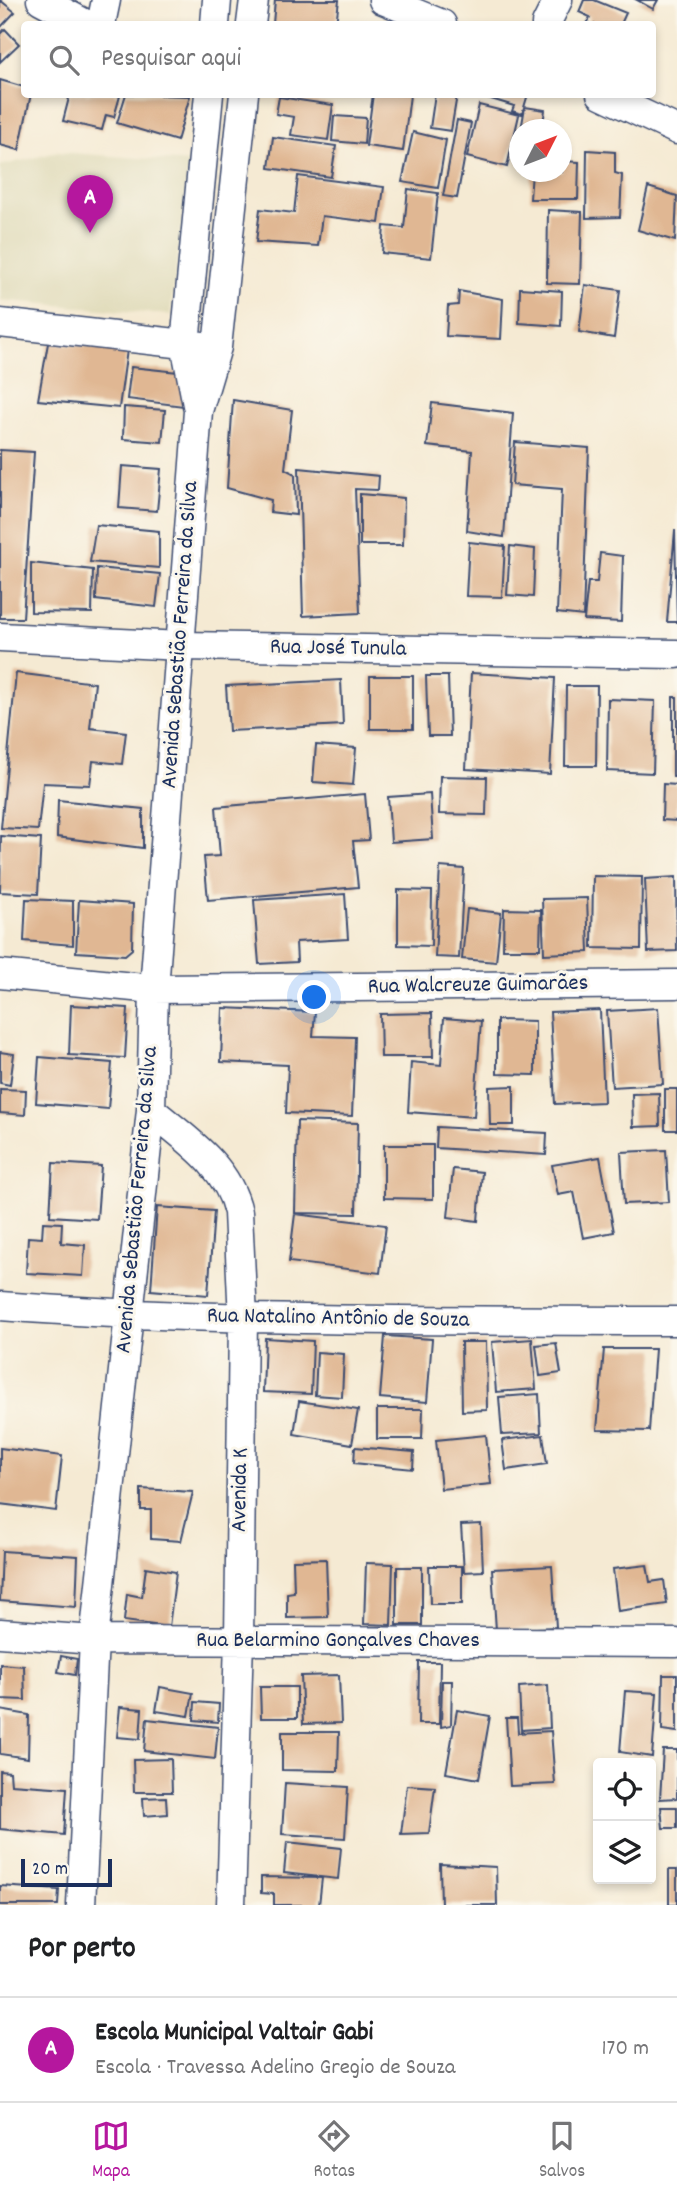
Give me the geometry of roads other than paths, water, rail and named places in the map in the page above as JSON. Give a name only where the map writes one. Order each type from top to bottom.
[{"type":"street","points":[[41,0],[80,21]]},
{"type":"street","points":[[102,21],[106,0]]},
{"type":"street","points":[[215,21],[217,0]]},
{"type":"street","points":[[251,21],[254,0]]},
{"type":"street","points":[[383,0],[435,21]]},
{"type":"street","points":[[548,21],[558,0]]},
{"type":"street","name":"Avenida Sebastião Ferreira da Silva","points":[[198,411],[185,344],[209,98]]},
{"type":"street","name":"Avenida Sebastião Ferreira da Silva","points":[[81,1905],[94,1640],[151,1110],[153,989],[198,411],[217,347],[242,98]]},
{"type":"street","points":[[609,98],[677,130]]},
{"type":"street","points":[[0,323],[217,347]]},
{"type":"street","name":"Rua José Tunula","points":[[0,637],[181,646],[677,654]]},
{"type":"street","name":"Rua Walcreuze Guimarães","points":[[0,974],[153,989],[677,985]]},
{"type":"street","name":"Avenida K","points":[[151,1110],[216,1167],[234,1195],[240,1237],[243,1319],[239,1639],[231,1905]]},
{"type":"street","name":"Rua Natalino Antônio de Souza","points":[[0,1306],[243,1319],[677,1321]]},
{"type":"street","name":"Rua Belarmino Gonçalves Chaves","points":[[0,1633],[94,1640],[677,1643]]},
{"type":"place","name":"Escola Municipal Valtair Gabi","points":[[90,233]]}]
